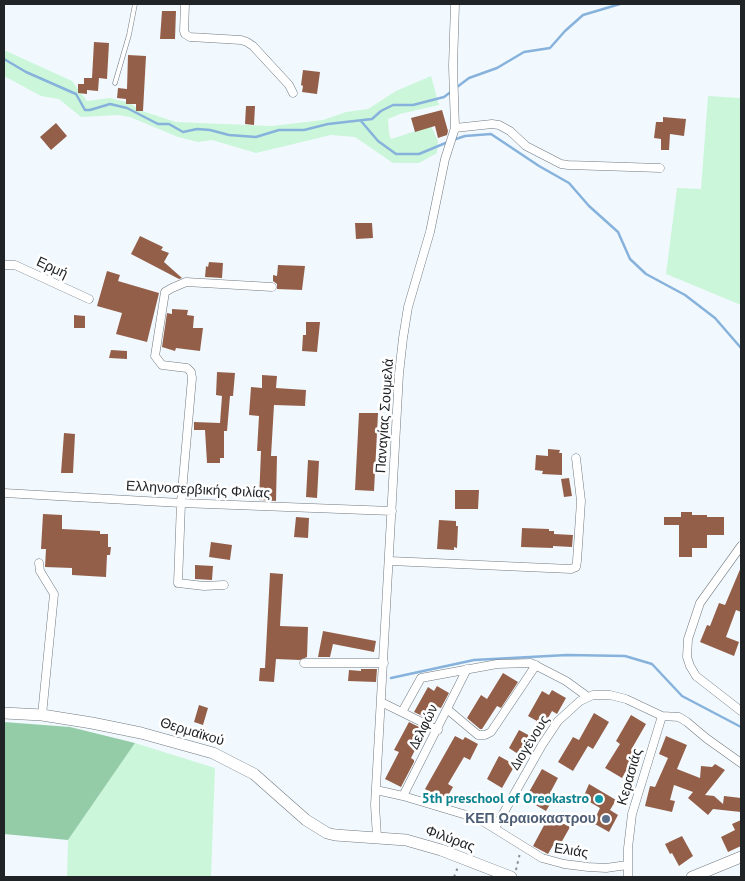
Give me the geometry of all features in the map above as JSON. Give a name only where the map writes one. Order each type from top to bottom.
[{"type":"street","points":[[185,4],[185,34],[247,42],[289,85],[294,93]]},
{"type":"street","name":"Παναγίας Σουμελά","points":[[377,837],[375,821],[376,790],[400,374],[406,320],[428,241],[441,174],[453,132],[455,4]]},
{"type":"street","points":[[453,132],[492,124],[499,125],[510,131],[526,146],[561,164],[660,168]]},
{"type":"street","name":"Ερμή","points":[[4,265],[15,265],[89,299]]},
{"type":"street","points":[[224,585],[204,586],[178,583],[181,503],[192,378],[191,372],[187,368],[162,365],[155,356],[166,292],[172,288],[186,282],[272,287]]},
{"type":"street","points":[[390,562],[571,569],[576,567],[581,501],[576,458]]},
{"type":"street","name":"Ελληνοσερβικής Φιλίας","points":[[4,493],[181,503],[392,511]]},
{"type":"street","points":[[741,546],[700,603],[688,639],[687,657],[696,676],[741,711]]},
{"type":"street","points":[[39,563],[40,571],[54,594],[42,715]]},
{"type":"street","points":[[402,712],[421,678],[497,664],[527,662],[566,681],[588,697],[603,695],[626,699],[662,716],[679,717],[741,763]]},
{"type":"street","points":[[304,663],[384,663]]},
{"type":"street","points":[[447,709],[478,735],[485,735],[491,732],[536,665]]},
{"type":"street","name":"Δελφών","points":[[403,796],[438,730],[467,669]]},
{"type":"street","name":"Διογένους","points":[[495,828],[542,745],[558,721],[588,697]]},
{"type":"street","points":[[381,702],[438,730]]},
{"type":"street","name":"Θερμαϊκού","points":[[4,713],[42,715],[141,733],[213,752],[254,774],[319,829],[335,835],[377,837]]},
{"type":"street","name":"Κερασιάς","points":[[628,877],[627,865],[632,814],[662,716]]},
{"type":"street","name":"Ελιάς","points":[[376,790],[473,817],[495,828],[542,858],[564,864],[606,868],[627,865]]},
{"type":"street","name":"Φιλύρας","points":[[377,837],[406,840],[421,844],[513,875]]},
{"type":"street","points":[[692,877],[741,858]]},
{"type":"lane","points":[[115,83],[135,4]]},
{"type":"path","points":[[513,875],[522,846]]},
{"type":"green space","points":[[4,50],[72,81],[87,101],[110,98],[130,103],[139,110],[176,122],[272,126],[323,120],[346,112],[368,109],[396,91],[431,76],[439,105],[400,114],[388,119],[389,133],[391,139],[431,126],[438,141],[437,153],[419,163],[393,163],[355,137],[331,135],[256,153],[212,140],[198,142],[178,137],[130,117],[118,115],[81,117],[59,99],[41,96],[4,76]]},
{"type":"green space","points":[[708,96],[741,98],[741,305],[666,274],[677,188],[701,189]]},
{"type":"green space","points":[[4,722],[70,727],[135,743],[68,840],[4,834]]},
{"type":"green space","points":[[135,743],[215,768],[211,877],[67,877],[68,840]]},
{"type":"building","points":[[162,11],[176,11],[175,39],[160,39]]},
{"type":"building","points":[[94,42],[109,43],[107,79],[99,78],[98,91],[87,90],[87,94],[78,93],[78,84],[84,84],[84,78],[92,78]]},
{"type":"building","points":[[128,55],[146,56],[143,111],[136,111],[136,104],[126,104],[126,99],[117,98],[118,88],[127,89]]},
{"type":"building","points":[[303,70],[320,72],[317,94],[302,92]]},
{"type":"building","points":[[246,106],[255,106],[254,125],[245,124]]},
{"type":"building","points":[[442,110],[448,131],[447,135],[438,138],[435,126],[415,132],[411,118]]},
{"type":"building","points":[[663,117],[686,119],[684,136],[670,134],[669,150],[661,150],[661,139],[654,138],[656,122],[663,122]]},
{"type":"building","points":[[56,123],[67,136],[51,150],[40,137]]},
{"type":"building","points":[[355,223],[372,223],[373,238],[356,239]]},
{"type":"building","points":[[140,236],[163,247],[161,250],[169,253],[164,262],[182,278],[179,279],[131,254]]},
{"type":"building","points":[[209,262],[223,263],[222,278],[205,277],[206,266],[208,267]]},
{"type":"building","points":[[278,265],[305,266],[302,290],[277,289],[277,284],[273,281],[273,275],[277,276]]},
{"type":"building","points":[[107,271],[120,275],[118,281],[159,293],[147,342],[116,334],[122,313],[97,306]]},
{"type":"building","points":[[172,309],[188,310],[187,315],[194,316],[193,328],[203,328],[200,351],[176,348],[175,351],[162,347],[167,313],[172,314]]},
{"type":"building","points":[[74,315],[85,316],[85,328],[74,328]]},
{"type":"building","points":[[306,322],[320,322],[317,352],[302,351],[303,335],[306,335]]},
{"type":"building","points":[[111,350],[127,351],[127,359],[109,358]]},
{"type":"building","points":[[217,372],[235,373],[233,396],[230,396],[227,431],[224,431],[224,458],[220,458],[220,463],[207,463],[205,430],[194,430],[194,422],[220,423],[222,396],[216,395]]},
{"type":"building","points":[[262,375],[277,376],[276,388],[306,390],[305,406],[274,405],[271,456],[277,456],[276,501],[259,500],[261,451],[257,451],[259,416],[249,415],[251,387],[262,388]]},
{"type":"building","points":[[359,413],[378,413],[374,491],[355,490]]},
{"type":"building","points":[[64,433],[75,434],[73,473],[61,473]]},
{"type":"building","points":[[548,449],[560,450],[559,453],[562,453],[562,475],[542,474],[543,471],[535,470],[536,455],[548,456]]},
{"type":"building","points":[[308,460],[319,461],[317,498],[306,497]]},
{"type":"building","points":[[569,478],[572,496],[564,497],[561,479]]},
{"type":"building","points":[[455,490],[479,490],[478,509],[455,509]]},
{"type":"building","points":[[681,512],[692,512],[692,515],[707,515],[707,517],[724,517],[724,535],[707,535],[707,548],[692,548],[692,557],[679,557],[679,525],[664,525],[664,517],[681,517]]},
{"type":"building","points":[[43,514],[62,515],[62,529],[100,531],[100,534],[108,534],[108,547],[111,547],[110,555],[107,555],[106,577],[72,575],[72,568],[45,567],[46,549],[41,549]]},
{"type":"building","points":[[296,517],[309,518],[308,538],[294,537]]},
{"type":"building","points":[[439,520],[456,521],[456,526],[458,526],[457,548],[454,547],[454,550],[437,549]]},
{"type":"building","points":[[522,528],[549,529],[549,531],[554,531],[554,534],[573,535],[572,547],[521,547]]},
{"type":"building","points":[[211,542],[232,545],[230,560],[209,557]]},
{"type":"building","points":[[195,565],[213,566],[212,580],[195,579]]},
{"type":"building","points":[[741,567],[741,612],[736,610],[726,637],[739,642],[734,656],[700,642],[707,625],[710,626],[719,603],[725,605]]},
{"type":"building","points":[[270,573],[283,574],[280,626],[308,627],[307,657],[300,660],[276,659],[274,682],[259,681],[260,668],[265,668]]},
{"type":"building","points":[[323,631],[376,641],[374,652],[333,644],[330,657],[318,657]]},
{"type":"building","points":[[361,669],[377,669],[376,682],[348,681],[349,670],[361,671]]},
{"type":"building","points":[[503,673],[518,682],[501,708],[497,706],[482,729],[480,729],[467,718],[481,695],[487,699]]},
{"type":"building","points":[[437,686],[449,693],[441,708],[438,707],[431,720],[414,712],[428,687],[434,691]]},
{"type":"building","points":[[552,690],[566,698],[557,714],[552,711],[544,725],[528,716],[542,691],[549,695]]},
{"type":"building","points":[[199,705],[208,708],[203,725],[194,722]]},
{"type":"building","points":[[594,713],[609,722],[593,749],[588,746],[573,771],[558,762],[573,737],[579,740]]},
{"type":"building","points":[[631,715],[646,724],[631,750],[636,753],[622,778],[605,768],[620,744],[616,741]]},
{"type":"building","points":[[409,722],[425,730],[411,758],[414,762],[401,787],[385,779],[399,752],[394,750]]},
{"type":"building","points":[[519,730],[534,738],[524,758],[509,748]]},
{"type":"building","points":[[455,736],[463,740],[465,737],[478,744],[470,760],[464,757],[448,784],[453,787],[445,801],[425,789]]},
{"type":"building","points":[[666,736],[687,745],[677,769],[700,778],[701,766],[712,767],[715,764],[725,770],[705,795],[714,796],[723,804],[724,796],[741,798],[741,812],[713,809],[708,815],[688,798],[693,792],[674,785],[670,800],[675,801],[672,812],[645,806],[650,786],[655,787],[668,758],[659,754]]},
{"type":"building","points":[[499,756],[515,765],[502,788],[487,779]]},
{"type":"building","points":[[542,769],[558,778],[550,793],[555,796],[546,811],[525,799]]},
{"type":"building","points":[[589,784],[616,800],[610,810],[618,815],[609,832],[593,823],[600,808],[583,798]]},
{"type":"building","points":[[549,816],[570,827],[561,843],[556,840],[548,854],[533,846]]},
{"type":"building","points":[[741,820],[741,846],[728,852],[721,837],[735,830],[732,824]]},
{"type":"building","points":[[682,836],[693,856],[679,866],[665,844]]},
{"type":"waterway","points":[[457,87],[469,78],[497,68],[524,52],[550,48],[583,15],[620,4]]},
{"type":"waterway","points":[[4,59],[26,72],[76,94],[85,110],[110,104],[127,108],[158,124],[169,124],[183,132],[197,129],[229,135],[256,137],[279,130],[304,130],[328,124],[372,119],[381,111],[393,105],[413,105],[444,97],[452,91]]},
{"type":"waterway","points":[[361,121],[378,141],[396,154],[419,154],[448,142]]},
{"type":"waterway","points":[[453,140],[465,136],[491,134],[539,166],[569,183],[589,206],[618,232],[630,259],[646,274],[685,295],[715,318],[741,348]]},
{"type":"waterway","points":[[391,678],[474,660],[567,655],[625,656],[652,664],[682,696],[741,727]]},
{"type":"place","name":"5th preschool of Oreokastro","points":[[599,799]]},
{"type":"place","name":"ΚΕΠ Ωραιοκαστρου","points":[[606,819]]}]
